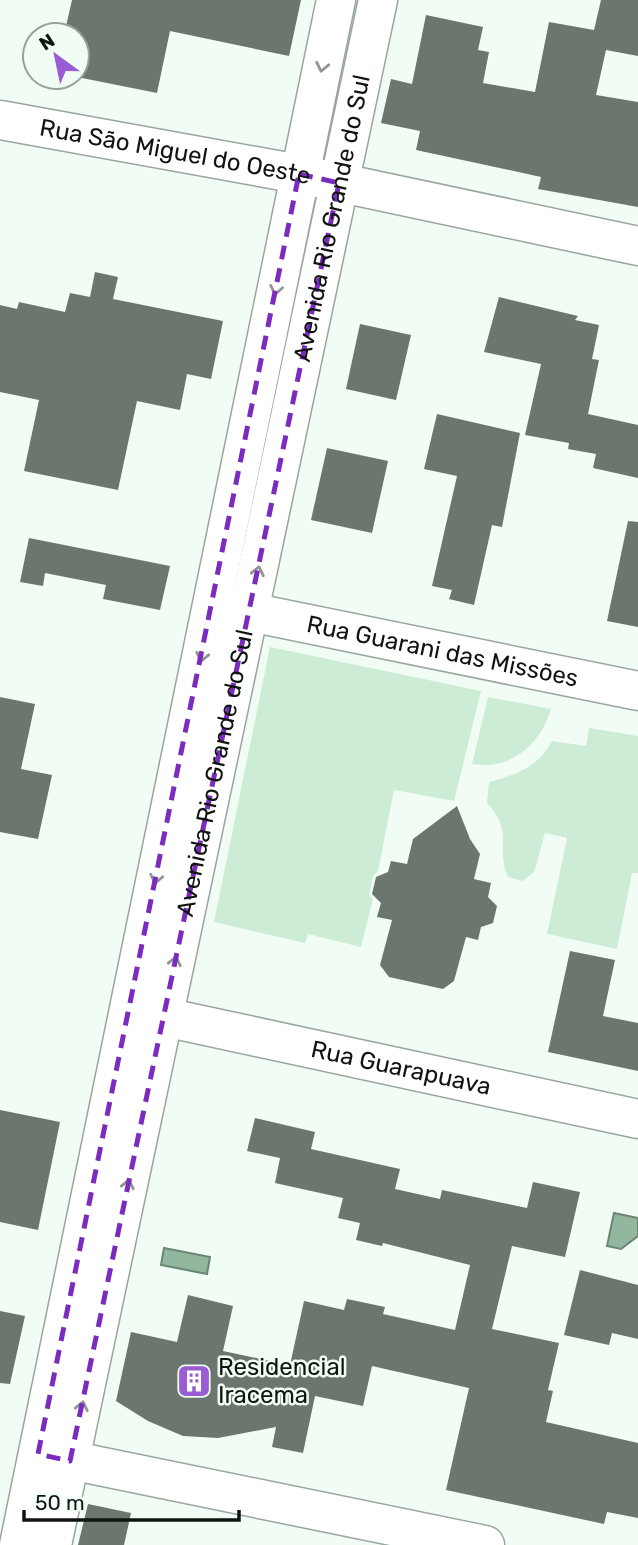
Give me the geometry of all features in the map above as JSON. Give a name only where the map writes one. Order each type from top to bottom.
[{"type":"street","name":"Avenida Rio Grande do Sul","points":[[19,1545],[54,1457],[146,1013],[212,605],[336,0]]},
{"type":"street","name":"Avenida Rio Grande do Sul","points":[[146,1013],[249,612],[378,0]]},
{"type":"street","name":"Rua São Miguel do Oeste","points":[[0,120],[299,174],[638,246]]},
{"type":"street","name":"Rua Guarani das Missões","points":[[212,605],[638,691]]},
{"type":"street","name":"Rua Guarapuava","points":[[146,1013],[638,1119]]},
{"type":"street","name":"Avenida Rio Grande do Sul","points":[[52,1545],[54,1457]]},
{"type":"street","points":[[54,1457],[485,1545]]},
{"type":"highlighted area","points":[[299,174],[339,183],[70,1461],[38,1454]]},
{"type":"shaded area","points":[[270,647],[481,691],[454,801],[394,790],[378,871],[373,876],[369,895],[373,899],[361,947],[308,934],[305,943],[214,922]]},
{"type":"shaded area","points":[[488,697],[551,709],[540,733],[522,752],[499,763],[472,764]]},
{"type":"shaded area","points":[[589,728],[638,736],[638,873],[632,873],[617,949],[547,934],[567,838],[545,833],[534,872],[523,881],[508,877],[503,857],[503,832],[487,803],[489,782],[526,769],[540,758],[552,741],[586,746]]},
{"type":"shaded area","points":[[614,1213],[638,1218],[638,1236],[621,1249],[607,1246]]},
{"type":"shaded area","points":[[164,1248],[210,1257],[207,1274],[161,1265]]},
{"type":"building","points":[[72,0],[301,0],[289,56],[170,31],[157,93],[91,80],[91,21],[67,21]]},
{"type":"building","points":[[601,0],[638,0],[638,56],[606,50],[596,95],[638,102],[638,207],[538,189],[541,177],[416,150],[420,131],[381,123],[391,79],[412,84],[426,15],[483,27],[478,50],[489,52],[483,83],[535,92],[549,22],[594,30]]},
{"type":"building","points":[[95,272],[118,277],[113,299],[223,321],[211,379],[187,374],[180,410],[137,401],[118,490],[24,471],[39,400],[0,392],[0,305],[17,309],[19,302],[65,312],[70,293],[90,297]]},
{"type":"building","points":[[499,297],[578,316],[575,320],[599,325],[592,359],[599,360],[588,414],[638,425],[638,478],[593,468],[596,454],[568,449],[569,443],[525,435],[541,364],[484,352]]},
{"type":"building","points":[[360,324],[411,335],[396,400],[346,389]]},
{"type":"building","points":[[437,414],[520,433],[502,527],[492,525],[474,605],[449,599],[452,590],[432,586],[457,476],[424,469]]},
{"type":"building","points":[[327,448],[388,461],[372,533],[311,520]]},
{"type":"building","points":[[628,521],[638,522],[638,627],[607,621]]},
{"type":"building","points":[[29,538],[170,566],[160,610],[103,599],[106,585],[45,573],[43,586],[20,582]]},
{"type":"building","points":[[0,697],[35,704],[21,769],[52,775],[38,839],[0,832]]},
{"type":"building","points":[[457,806],[470,839],[480,854],[474,879],[491,883],[488,897],[497,906],[493,923],[481,927],[478,940],[466,937],[454,981],[443,989],[389,977],[380,965],[392,920],[377,917],[381,903],[372,894],[376,877],[388,872],[391,861],[407,864],[413,839]]},
{"type":"building","points":[[570,951],[615,960],[603,1016],[638,1023],[638,1071],[548,1052]]},
{"type":"building","points":[[0,1110],[60,1122],[38,1230],[0,1222]]},
{"type":"building","points":[[255,1118],[315,1132],[311,1149],[400,1169],[395,1189],[440,1199],[442,1190],[527,1208],[533,1182],[580,1192],[565,1257],[512,1246],[492,1329],[559,1343],[548,1390],[553,1391],[546,1422],[638,1443],[638,1518],[607,1512],[604,1524],[446,1490],[469,1388],[372,1366],[363,1406],[315,1396],[303,1453],[272,1447],[276,1427],[218,1438],[183,1436],[148,1421],[116,1401],[131,1332],[177,1342],[188,1295],[233,1306],[223,1351],[290,1365],[304,1301],[344,1310],[347,1299],[385,1307],[383,1314],[455,1330],[470,1265],[383,1243],[382,1246],[356,1240],[360,1223],[338,1218],[343,1198],[275,1183],[280,1158],[247,1151]]},
{"type":"building","points":[[580,1270],[638,1285],[638,1339],[612,1333],[609,1345],[564,1335]]},
{"type":"building","points":[[0,1311],[25,1316],[10,1384],[0,1383]]},
{"type":"building","points":[[88,1504],[131,1513],[124,1545],[78,1545]]},
{"type":"place","name":"Residencial Iracema","points":[[194,1381]]}]
